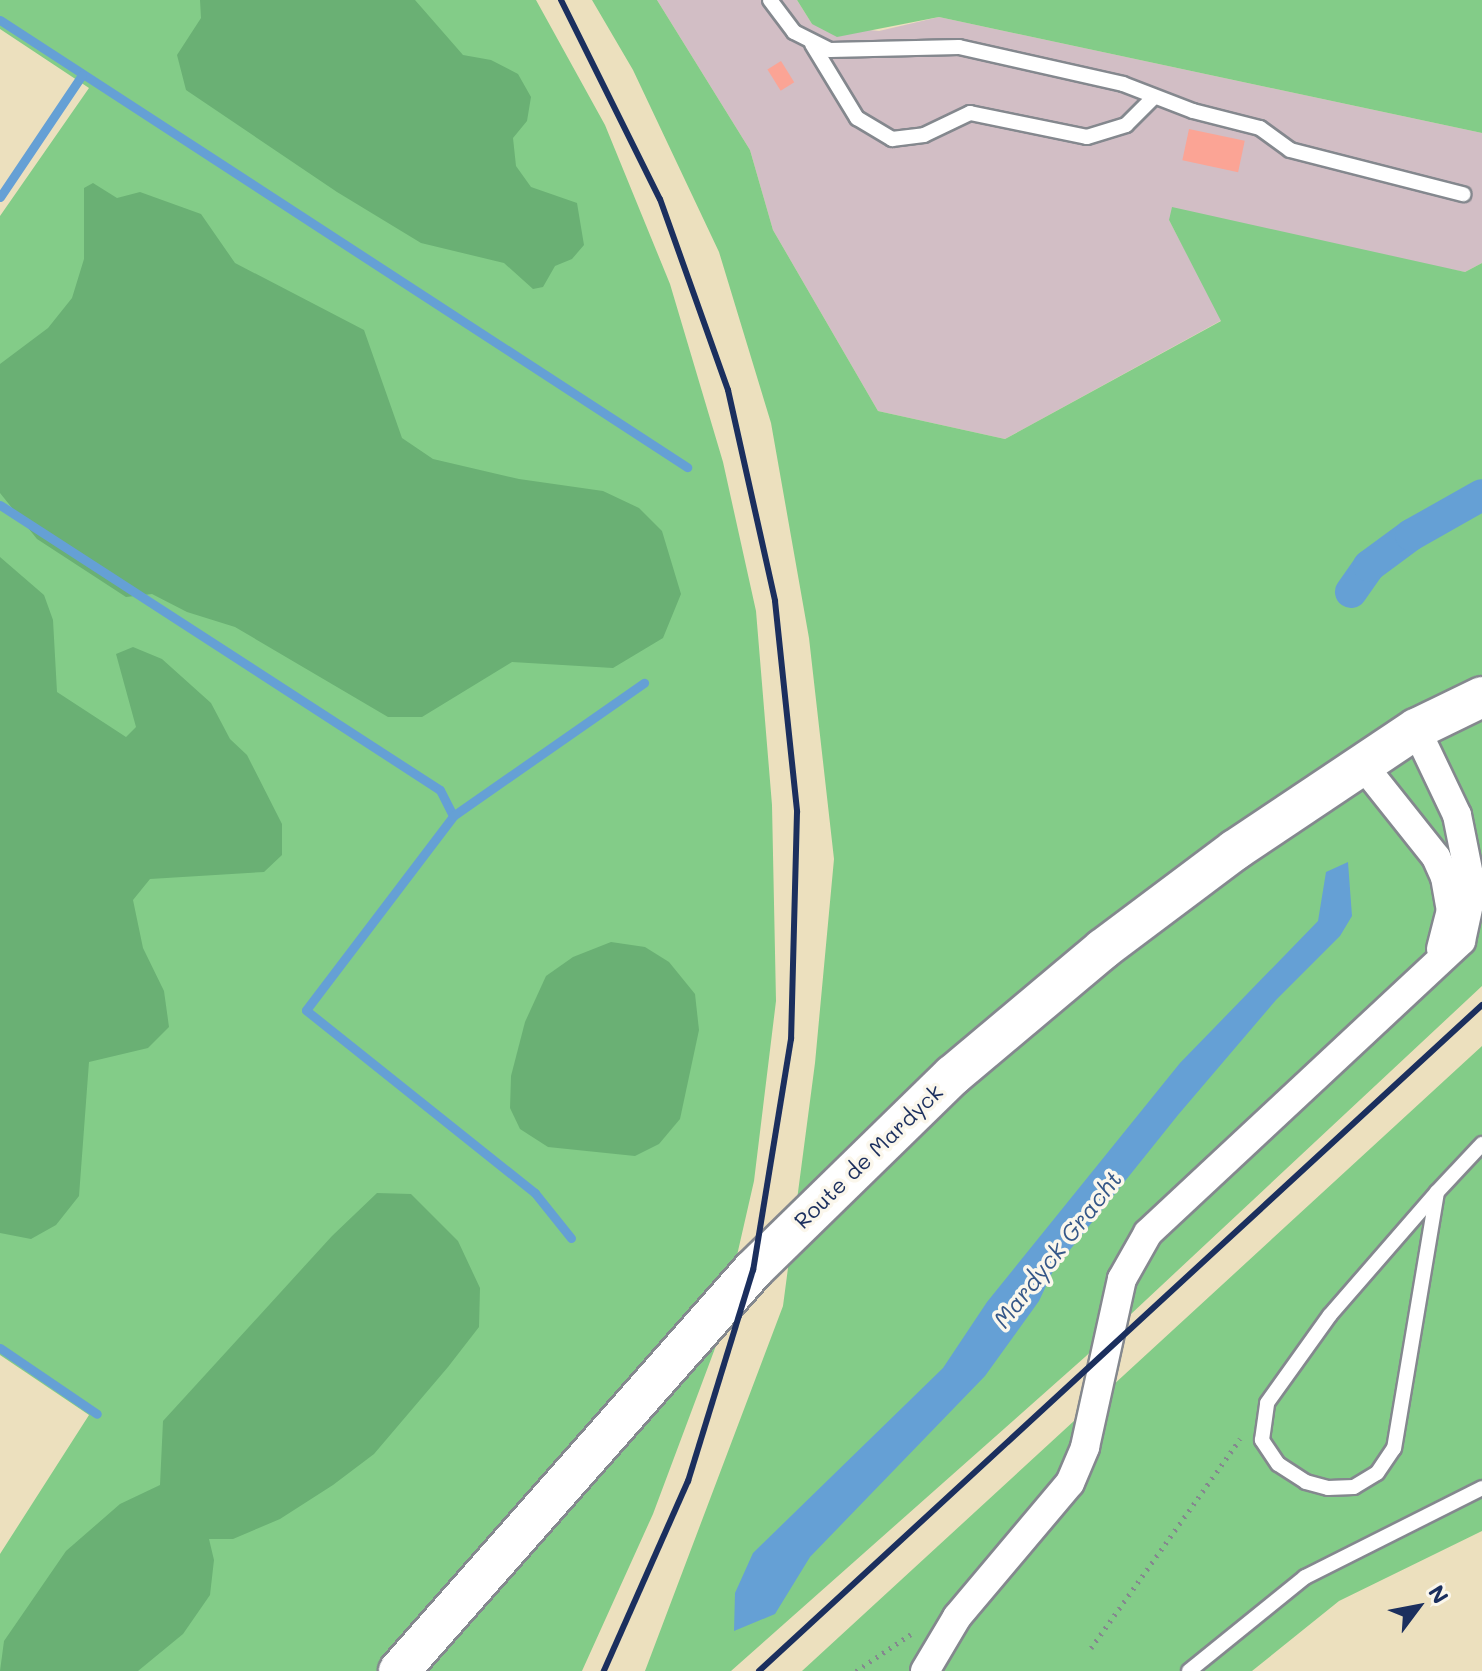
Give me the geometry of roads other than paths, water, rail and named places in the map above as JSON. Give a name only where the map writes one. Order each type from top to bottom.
[{"type":"main road","name":"Route de Mardyck","points":[[399,1671],[735,1290],[875,1147],[1132,926],[1416,729],[1482,676]]},
{"type":"main road","name":"Route de Mardyck","points":[[1416,729],[1482,697]]},
{"type":"street","points":[[925,1671],[957,1617],[1070,1483],[1085,1447],[1122,1279],[1142,1241],[1161,1218],[1461,941],[1472,900],[1454,803],[1416,729]]},
{"type":"street","points":[[1362,764],[1436,857],[1448,888],[1447,933],[1421,981]]},
{"type":"lane","points":[[770,0],[786,23],[812,44],[857,118],[892,139],[924,135],[970,113],[1087,137],[1126,125],[1154,97]]},
{"type":"lane","points":[[812,44],[864,52],[959,47],[1123,84],[1154,97],[1260,128],[1290,150],[1463,194]]},
{"type":"lane","points":[[1437,1192],[1402,1420],[1387,1462],[1365,1481],[1342,1490],[1291,1474],[1262,1440],[1267,1403],[1330,1315],[1437,1192],[1482,1144]]},
{"type":"lane","points":[[1189,1671],[1295,1583],[1482,1488]]},
{"type":"water","points":[[1348,862],[1352,916],[1340,936],[1276,1000],[1178,1115],[1053,1271],[1039,1301],[985,1376],[810,1557],[775,1614],[734,1631],[735,1593],[753,1553],[943,1368],[987,1302],[1180,1063],[1318,921],[1326,872]]},
{"type":"waterway","points":[[0,20],[687,467]]},
{"type":"waterway","points":[[0,197],[82,75]]},
{"type":"waterway","name":"Mardyck Gracht","points":[[1351,592],[1369,566],[1411,535],[1482,495]]},
{"type":"waterway","points":[[0,505],[440,790],[453,816]]},
{"type":"waterway","points":[[571,1238],[535,1193],[306,1010],[453,816],[644,683]]},
{"type":"waterway","points":[[0,1348],[97,1414]]},
{"type":"railway","points":[[561,0],[660,199],[728,390],[775,601],[797,812],[791,1039],[753,1270],[688,1481],[604,1671]]},
{"type":"railway","points":[[759,1671],[1482,1005]]}]
